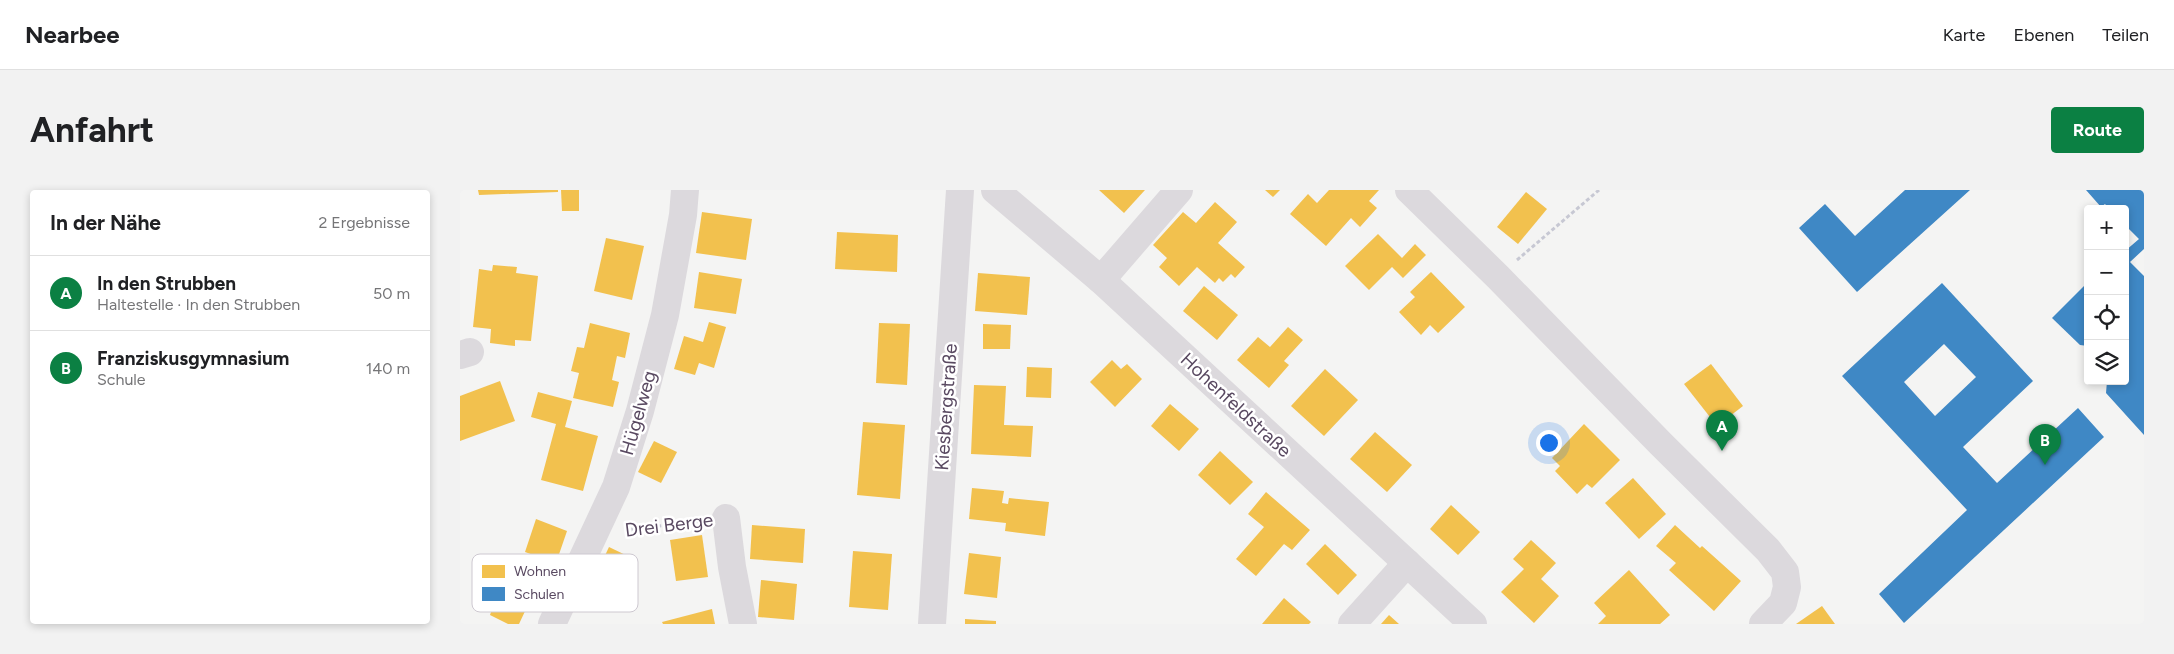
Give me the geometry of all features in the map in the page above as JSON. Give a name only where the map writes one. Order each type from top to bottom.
[{"type":"street","name":"Hügelweg","points":[[585,554],[616,487],[643,402],[665,315],[683,215],[685,190]]},
{"type":"street","name":"Kiesbergstraße","points":[[932,624],[960,190]]},
{"type":"street","name":"Hohenfeldstraße","points":[[995,190],[1101,280],[1473,624]]},
{"type":"street","points":[[1101,280],[1179,190]]},
{"type":"street","points":[[1410,190],[1498,276],[1768,550],[1785,572],[1787,587],[1783,603],[1763,624]]},
{"type":"street","name":"Drei Berge","points":[[726,518],[732,567],[743,624]]},
{"type":"street","points":[[1352,624],[1407,563]]},
{"type":"street","name":"Hügelweg","points":[[552,624],[558,612]]},
{"type":"path","points":[[1498,276],[1598,190]]},
{"type":"path","name":"Drei Berge","points":[[595,534],[726,518]]},
{"type":"building: Wohnen","points":[[478,190],[558,190],[558,192],[479,195]]},
{"type":"building: Wohnen","points":[[561,190],[579,190],[579,211],[562,211]]},
{"type":"building: Wohnen","points":[[1099,190],[1145,190],[1124,213]]},
{"type":"building: Wohnen","points":[[1265,190],[1280,190],[1273,197]]},
{"type":"building: Wohnen","points":[[1329,190],[1379,190],[1369,201],[1377,208],[1360,227],[1351,218],[1326,246],[1290,214],[1308,194],[1317,203]]},
{"type":"building: Wohnen","points":[[1526,192],[1547,209],[1518,244],[1497,227]]},
{"type":"building: Wohnen","points":[[1215,202],[1237,222],[1218,243],[1245,267],[1235,278],[1231,274],[1223,282],[1219,278],[1215,283],[1197,267],[1179,286],[1159,267],[1167,258],[1153,245],[1183,212],[1196,223]]},
{"type":"building: Wohnen","points":[[702,212],[752,219],[746,260],[696,253]]},
{"type":"building: Wohnen","points":[[837,232],[898,235],[897,272],[835,269]]},
{"type":"building: Wohnen","points":[[1378,234],[1402,258],[1415,244],[1426,255],[1403,278],[1392,267],[1369,290],[1345,266]]},
{"type":"building: Wohnen","points":[[606,238],[644,246],[632,300],[594,291]]},
{"type":"building: Wohnen","points":[[493,265],[517,267],[516,273],[538,276],[531,341],[515,340],[515,346],[490,343],[491,329],[473,327],[479,269],[492,271]]},
{"type":"building: Wohnen","points":[[699,272],[742,279],[736,314],[694,308]]},
{"type":"building: Wohnen","points":[[1431,272],[1465,307],[1438,333],[1430,325],[1421,335],[1399,312],[1415,297],[1410,292]]},
{"type":"building: Wohnen","points":[[978,273],[1030,277],[1027,315],[975,311]]},
{"type":"building: Wohnen","points":[[1204,286],[1238,315],[1217,340],[1183,311]]},
{"type":"building: Wohnen","points":[[709,322],[726,327],[714,368],[699,363],[695,375],[674,369],[684,336],[703,342]]},
{"type":"building: Wohnen","points":[[590,323],[630,333],[625,358],[617,356],[612,380],[619,382],[613,407],[573,398],[579,373],[571,371],[577,347],[584,348]]},
{"type":"building: Wohnen","points":[[879,323],[910,324],[907,385],[876,383]]},
{"type":"building: Wohnen","points":[[983,324],[1011,325],[1010,349],[983,349]]},
{"type":"building: Wohnen","points":[[1288,327],[1303,340],[1284,361],[1289,365],[1269,388],[1237,360],[1258,337],[1270,347]]},
{"type":"building: Wohnen","points":[[1112,360],[1121,369],[1127,364],[1142,379],[1115,407],[1090,382]]},
{"type":"building: Wohnen","points":[[1711,364],[1743,406],[1717,426],[1684,384]]},
{"type":"building: Wohnen","points":[[1027,367],[1052,368],[1051,398],[1026,397]]},
{"type":"building: Wohnen","points":[[1325,369],[1358,400],[1324,436],[1291,406]]},
{"type":"building: Wohnen","points":[[500,381],[515,421],[460,441],[460,396]]},
{"type":"building: Wohnen","points":[[974,385],[1006,386],[1004,425],[1033,426],[1031,457],[971,454]]},
{"type":"building: Wohnen","points":[[538,392],[572,401],[565,427],[598,436],[583,491],[541,480],[556,424],[531,417]]},
{"type":"building: Wohnen","points":[[1170,404],[1199,429],[1179,451],[1151,426]]},
{"type":"building: Wohnen","points":[[863,422],[905,425],[900,499],[857,495]]},
{"type":"building: Wohnen","points":[[1584,424],[1620,460],[1592,488],[1587,484],[1577,494],[1555,471],[1560,466],[1552,458]]},
{"type":"building: Wohnen","points":[[1375,432],[1412,465],[1387,492],[1350,459]]},
{"type":"building: Wohnen","points":[[654,441],[677,452],[661,483],[638,472]]},
{"type":"building: Wohnen","points":[[1220,451],[1253,482],[1230,505],[1198,475]]},
{"type":"building: Wohnen","points":[[1633,478],[1666,514],[1639,539],[1605,503]]},
{"type":"building: Wohnen","points":[[972,488],[1004,491],[1002,503],[1008,504],[1009,498],[1049,502],[1045,536],[1005,531],[1006,523],[969,519]]},
{"type":"building: Wohnen","points":[[1266,492],[1310,530],[1292,550],[1284,544],[1256,576],[1236,559],[1264,527],[1248,514]]},
{"type":"building: Wohnen","points":[[1451,505],[1480,532],[1458,555],[1430,529]]},
{"type":"building: Wohnen","points":[[536,519],[567,531],[559,554],[531,554],[525,552]]},
{"type":"building: Wohnen","points":[[752,525],[805,529],[803,563],[750,559]]},
{"type":"building: Wohnen","points":[[1675,525],[1741,581],[1714,611],[1669,570],[1676,563],[1656,546]]},
{"type":"building: Wohnen","points":[[702,535],[708,577],[676,581],[670,540]]},
{"type":"building: Wohnen","points":[[1531,540],[1556,563],[1541,579],[1559,596],[1534,623],[1501,592],[1524,569],[1513,559]]},
{"type":"building: Wohnen","points":[[1325,544],[1357,575],[1338,595],[1306,564]]},
{"type":"building: Wohnen","points":[[609,547],[624,554],[606,554]]},
{"type":"building: Wohnen","points":[[853,551],[892,554],[888,610],[849,607]]},
{"type":"building: Wohnen","points":[[969,553],[1001,557],[997,598],[964,594]]},
{"type":"building: Wohnen","points":[[1629,570],[1670,615],[1660,624],[1598,624],[1606,616],[1594,603]]},
{"type":"building: Wohnen","points":[[761,580],[797,584],[794,620],[758,617]]},
{"type":"building: Wohnen","points":[[1284,598],[1311,622],[1309,624],[1262,624]]},
{"type":"building: Wohnen","points":[[1822,606],[1835,624],[1796,624]]},
{"type":"building: Wohnen","points":[[712,609],[715,624],[663,624],[662,622]]},
{"type":"building: Wohnen","points":[[491,612],[525,612],[519,624],[508,624],[490,615]]},
{"type":"building: Wohnen","points":[[1389,615],[1399,624],[1381,624]]},
{"type":"building: Wohnen","points":[[965,619],[996,621],[996,624],[965,624]]},
{"type":"building: Schulen","points":[[1905,190],[1970,190],[1857,292],[1799,228],[1825,204],[1855,236]]},
{"type":"building: Schulen","points":[[2086,190],[2144,190],[2144,249],[2130,262],[2144,276],[2144,435],[2106,393],[2107,385],[2129,385],[2129,248],[2139,239],[2129,229],[2129,205],[2099,205]]},
{"type":"building: Schulen","points":[[1942,283],[2033,381],[1963,447],[1997,483],[2078,408],[2104,437],[1904,623],[1879,594],[1967,510],[1842,376]],"holes":[[[1944,344],[1976,377],[1935,416],[1904,382]]]},
{"type":"building: Schulen","points":[[2084,286],[2084,346],[2080,345],[2052,318]]},
{"type":"place","name":"In den Strubben","points":[[1722,451]]},
{"type":"place","name":"Franziskusgymnasium","points":[[2045,465]]}]
